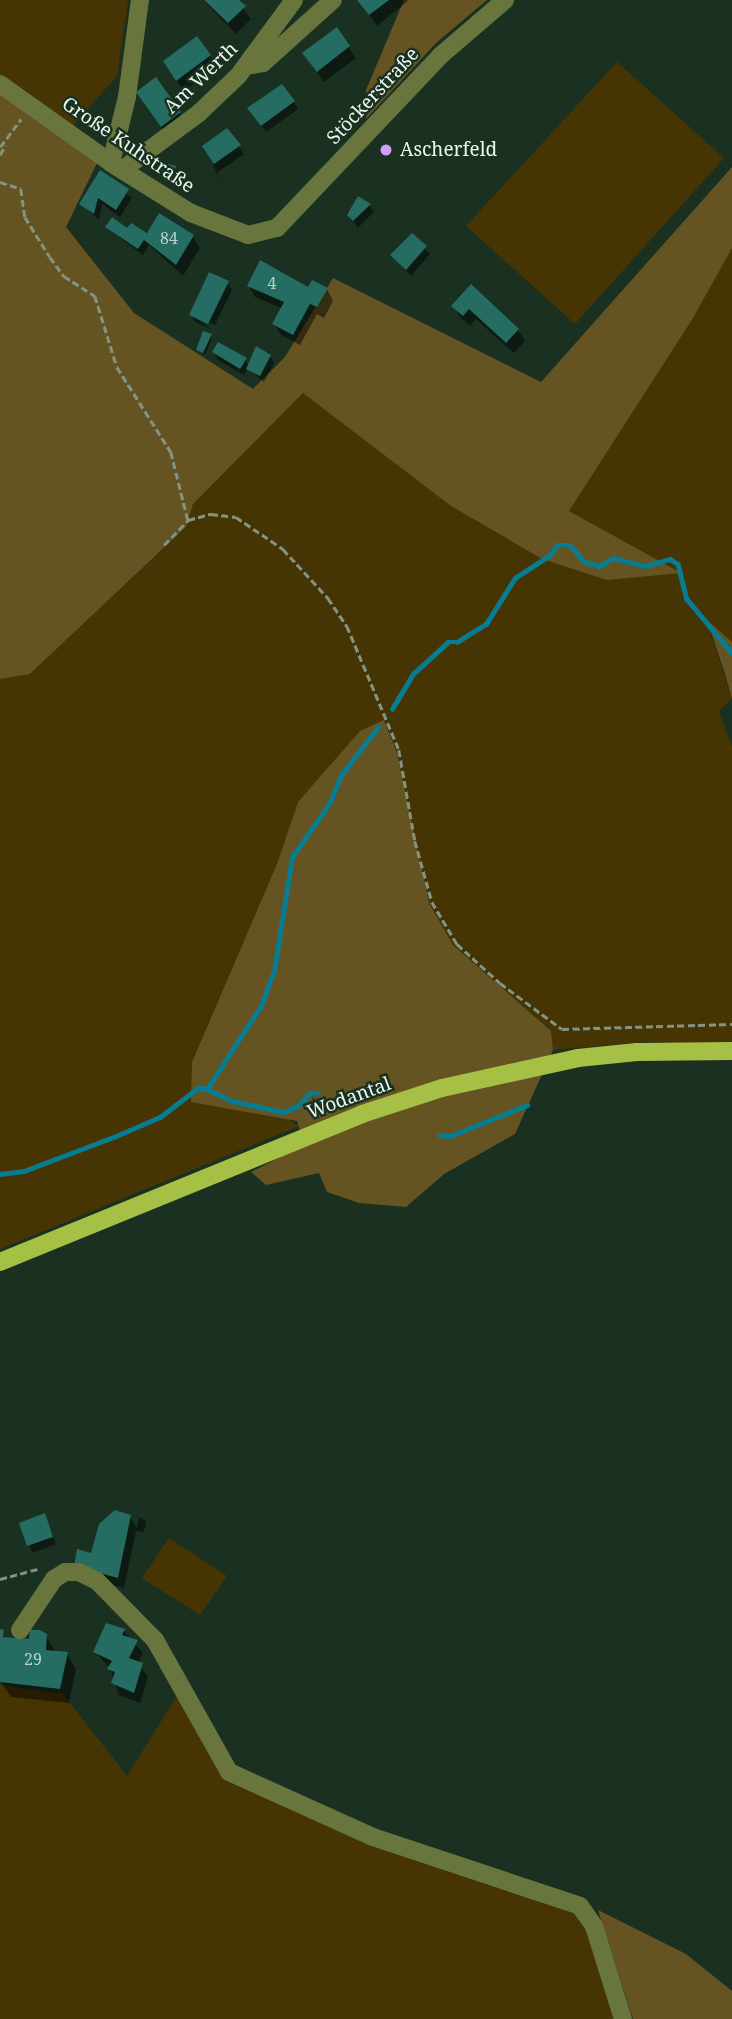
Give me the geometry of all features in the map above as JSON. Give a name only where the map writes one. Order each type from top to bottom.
[{"type":"main road","name":"Wodantal","points":[[0,1262],[362,1114],[442,1088],[578,1058],[637,1052],[732,1051]]},
{"type":"street","points":[[116,167],[140,0]]},
{"type":"street","name":"Am Werth","points":[[116,167],[198,113],[246,66],[294,0]]},
{"type":"street","points":[[246,66],[263,63],[333,0]]},
{"type":"street","name":"Stöckerstraße","points":[[277,228],[440,56],[505,0]]},
{"type":"street","name":"Große Kuhstraße","points":[[0,84],[116,167],[232,233],[248,235],[277,228]]},
{"type":"street","points":[[20,1630],[54,1579],[65,1572],[79,1572],[97,1581],[139,1619],[155,1640],[222,1764],[240,1781],[373,1837],[580,1906],[594,1926],[623,2019]]},
{"type":"path","points":[[0,155],[30,104]]},
{"type":"path","points":[[0,147],[5,145]]},
{"type":"path","points":[[0,182],[22,190],[25,216],[50,257],[64,275],[95,296],[117,367],[171,452],[188,520]]},
{"type":"path","points":[[164,545],[188,520],[211,514],[236,517],[258,531],[308,573],[347,626],[399,750],[415,841],[432,902],[457,944],[562,1029],[732,1024]]},
{"type":"path","points":[[0,1579],[41,1568],[65,1572]]},
{"type":"shaded area","points":[[0,0],[128,0],[117,76],[72,127],[0,79]]},
{"type":"shaded area","points":[[404,0],[487,0],[436,43],[366,119],[366,90]]},
{"type":"shaded area","points":[[617,62],[724,158],[575,324],[466,226]]},
{"type":"shaded area","points":[[0,88],[99,159],[66,227],[134,313],[253,389],[285,357],[333,278],[541,382],[732,167],[732,248],[693,318],[569,511],[681,573],[607,580],[542,559],[451,506],[303,393],[193,504],[186,527],[30,674],[0,679]]},
{"type":"shaded area","points":[[732,248],[732,642],[707,622],[732,699],[719,711],[732,747],[732,1045],[645,1042],[553,1050],[551,1031],[453,945],[429,903],[397,753],[384,720],[298,802],[276,867],[193,1059],[299,1126],[0,1249],[0,679],[30,674],[186,528],[193,504],[303,392],[451,506],[542,559],[680,574],[569,511]]},
{"type":"shaded area","points":[[707,620],[732,642],[732,699],[725,674]]},
{"type":"shaded area","points":[[384,720],[397,753],[429,903],[453,945],[551,1031],[553,1050],[515,1134],[444,1174],[406,1207],[359,1203],[327,1192],[319,1173],[266,1185],[251,1172],[304,1145],[297,1121],[191,1102],[192,1062],[277,864],[298,802],[360,731]]},
{"type":"shaded area","points":[[169,1538],[227,1576],[200,1615],[142,1578]]},
{"type":"shaded area","points":[[0,1685],[63,1694],[127,1776],[178,1694],[221,1769],[578,1910],[587,1922],[618,2019],[0,2019]]},
{"type":"shaded area","points":[[598,1910],[686,1954],[732,1991],[732,2019],[633,2019]]},
{"type":"building","points":[[204,0],[239,0],[246,6],[228,23]]},
{"type":"building","points":[[357,0],[389,0],[369,15]]},
{"type":"building","points":[[337,27],[350,46],[317,72],[302,53]]},
{"type":"building","points":[[197,36],[211,55],[176,81],[163,61]]},
{"type":"building","points":[[156,77],[181,112],[161,127],[136,92]]},
{"type":"building","points":[[282,84],[295,101],[261,126],[247,108]]},
{"type":"building","points":[[227,128],[241,145],[214,164],[202,146]]},
{"type":"building","points":[[164,163],[176,166],[172,177],[160,174]]},
{"type":"building","points":[[100,170],[129,189],[116,210],[98,198],[94,214],[79,204]]},
{"type":"building","points":[[358,196],[371,204],[353,221],[347,215]]},
{"type":"building","points":[[159,213],[194,235],[176,265],[144,240],[138,249],[105,227],[112,217],[127,228],[131,223],[147,233]]},
{"type":"building","points":[[412,233],[427,246],[406,270],[390,255]]},
{"type":"building","points":[[260,260],[308,287],[312,280],[328,288],[317,307],[310,304],[293,335],[272,324],[284,302],[247,286]]},
{"type":"building","points":[[209,272],[229,281],[208,324],[189,315]]},
{"type":"building","points":[[471,284],[519,329],[506,343],[469,309],[463,316],[451,306]]},
{"type":"building","points":[[203,331],[212,334],[203,353],[196,350]]},
{"type":"building","points":[[218,342],[247,358],[240,369],[212,352]]},
{"type":"building","points":[[256,346],[271,355],[260,376],[246,369]]},
{"type":"building","points":[[115,1510],[131,1515],[118,1578],[74,1566],[77,1549],[91,1553],[99,1524]]},
{"type":"building","points":[[45,1513],[53,1537],[27,1546],[19,1523]]},
{"type":"building","points":[[106,1623],[125,1629],[122,1635],[138,1640],[129,1658],[143,1663],[134,1693],[111,1683],[115,1672],[107,1669],[112,1661],[93,1652]]},
{"type":"building","points":[[0,1629],[4,1630],[3,1637],[29,1639],[30,1630],[40,1630],[47,1634],[46,1650],[68,1652],[60,1689],[0,1682]]},
{"type":"waterway","points":[[392,709],[413,674],[448,642],[457,642],[486,624],[515,578],[550,555],[557,545],[570,545],[585,562],[600,566],[613,558],[644,566],[670,559],[678,564],[687,599],[732,653]]},
{"type":"waterway","points":[[0,1174],[24,1171],[116,1136],[160,1117],[198,1088],[207,1089],[261,1006],[274,971],[292,857],[329,804],[342,774],[378,727]]},
{"type":"waterway","points":[[207,1089],[233,1101],[283,1112],[298,1106],[310,1093],[319,1093]]},
{"type":"waterway","points":[[439,1135],[450,1136],[527,1105]]},
{"type":"place","name":"Ascherfeld","points":[[386,150]]}]
